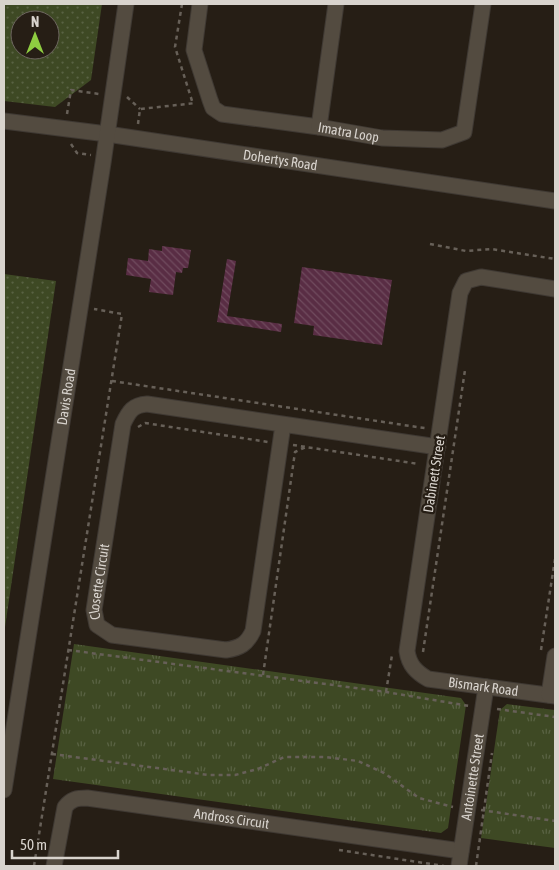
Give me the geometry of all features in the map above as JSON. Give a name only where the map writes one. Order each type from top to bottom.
[{"type":"street","name":"Davis Road","points":[[4,790],[126,4]]},
{"type":"street","name":"Imatra Loop","points":[[200,4],[194,50],[205,89],[213,108],[222,114],[319,127],[382,138],[442,140],[464,132],[483,4]]},
{"type":"street","points":[[319,127],[336,4]]},
{"type":"street","name":"Dohertys Road","points":[[4,121],[107,134],[555,201]]},
{"type":"street","name":"Dabinett Street","points":[[416,664],[408,660],[407,652],[460,293],[466,281],[481,277],[555,289]]},
{"type":"street","name":"Closette Circuit","points":[[283,424],[253,631],[243,645],[226,650],[140,639],[112,635],[97,625],[94,610],[123,424],[132,409],[137,405],[147,404],[283,424],[438,447]]},
{"type":"street","points":[[548,656],[552,696]]},
{"type":"street","name":"Bismark Road","points":[[416,664],[419,674],[428,679],[552,696]]},
{"type":"street","name":"Antoinette Street","points":[[460,859],[486,687]]},
{"type":"street","name":"Andross Circuit","points":[[54,866],[65,807],[70,801],[78,798],[460,859]]},
{"type":"path","points":[[430,244],[466,251],[491,250],[555,259]]},
{"type":"path","points":[[34,866],[122,314],[93,309],[95,300]]},
{"type":"path","points":[[391,661],[416,664],[465,370]]},
{"type":"path","points":[[112,381],[425,428],[426,419]]},
{"type":"path","points":[[137,428],[145,423],[419,464]]},
{"type":"path","points":[[263,675],[295,452],[306,447]]},
{"type":"path","points":[[548,656],[555,559]]},
{"type":"path","points":[[68,650],[263,675],[555,717]]},
{"type":"path","points":[[476,866],[493,746]]},
{"type":"path","points":[[52,754],[209,775],[235,775],[258,769],[284,757],[326,757],[358,761],[384,772],[419,798],[437,804],[555,821]]},
{"type":"path","points":[[335,849],[444,866]]},
{"type":"green space","points":[[4,4],[102,4],[91,80],[55,107],[4,101]]},
{"type":"green space","points":[[4,274],[56,281],[4,634]]},
{"type":"green space","points":[[74,644],[461,698],[466,705],[448,828],[441,833],[53,779]]},
{"type":"green space","points":[[507,704],[555,710],[555,848],[481,838],[500,710]]},
{"type":"building","points":[[162,246],[191,250],[188,268],[183,268],[182,273],[176,272],[173,295],[149,292],[151,279],[126,275],[128,258],[148,261],[149,249],[162,251]]},
{"type":"building","points":[[227,259],[236,261],[227,316],[282,324],[281,332],[217,322]]},
{"type":"building","points":[[302,267],[392,280],[382,345],[313,335],[314,326],[294,323]]}]
